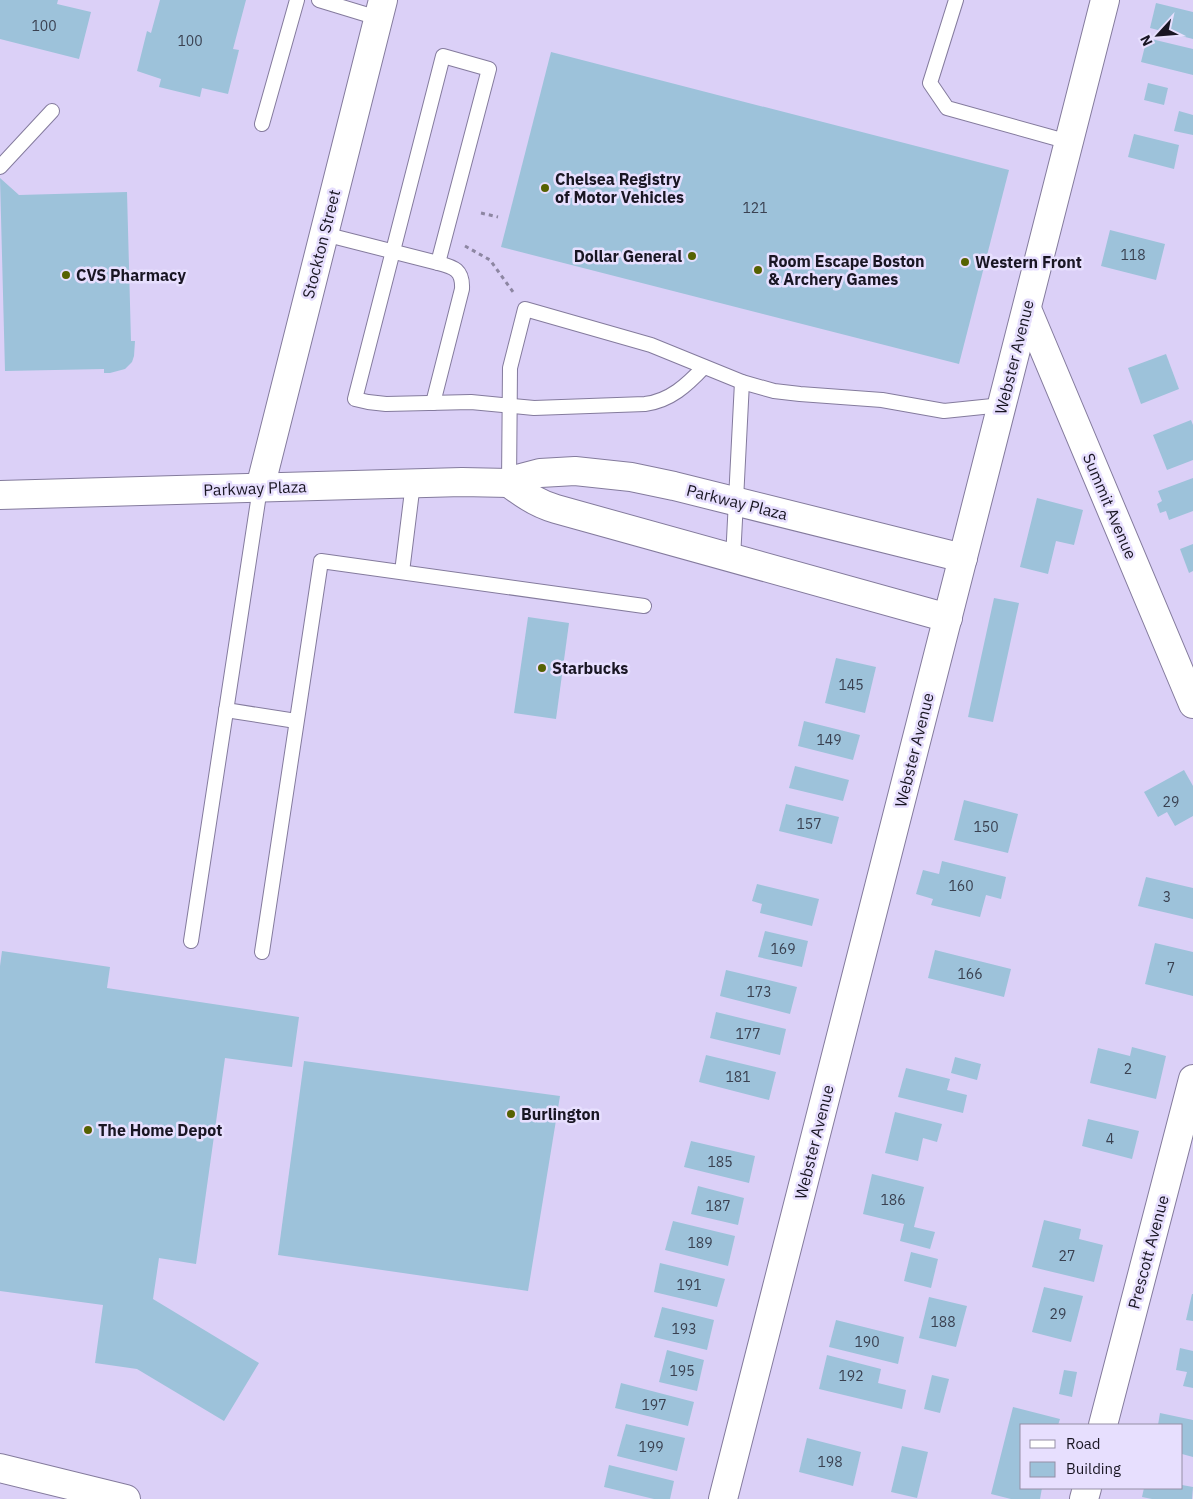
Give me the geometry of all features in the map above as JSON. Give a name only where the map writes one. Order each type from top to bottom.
[{"type":"street","name":"Webster Avenue","points":[[723,1499],[1105,0]]},
{"type":"street","name":"Stockton Street","points":[[260,488],[380,9]]},
{"type":"street","name":"Summit Avenue","points":[[1026,309],[1193,704]]},
{"type":"street","name":"Parkway Plaza","points":[[0,495],[480,482],[509,484],[521,478],[540,473],[561,471],[588,472],[640,479],[963,558]]},
{"type":"street","points":[[509,484],[527,497],[546,506],[948,618]]},
{"type":"street","name":"Prescott Avenue","points":[[1103,1424],[1193,1079]]},
{"type":"street","points":[[0,1468],[113,1497]]},
{"type":"lane","points":[[262,124],[297,0]]},
{"type":"lane","points":[[319,0],[380,9]]},
{"type":"lane","points":[[956,0],[930,83],[947,108],[1069,142]]},
{"type":"lane","points":[[438,263],[490,69],[443,56],[355,398],[377,403],[471,402],[534,408],[655,403],[674,394],[704,367]]},
{"type":"lane","points":[[0,167],[52,111]]},
{"type":"lane","points":[[324,234],[438,263],[458,270],[463,285],[433,403]]},
{"type":"lane","points":[[509,484],[510,368],[525,310],[651,345],[742,382],[774,391],[882,400],[944,411],[1002,404]]},
{"type":"lane","points":[[733,559],[742,382]]},
{"type":"lane","points":[[402,572],[413,484]]},
{"type":"lane","points":[[191,942],[260,488]]},
{"type":"lane","points":[[262,952],[321,561],[644,606]]},
{"type":"lane","points":[[226,710],[296,721]]},
{"type":"path","points":[[481,213],[498,217]]},
{"type":"path","points":[[465,246],[490,260],[525,310]]},
{"type":"building","points":[[0,0],[58,0],[57,4],[91,12],[79,59],[0,39]]},
{"type":"building","points":[[160,0],[246,0],[233,49],[239,50],[228,94],[202,88],[200,97],[159,87],[161,79],[137,71],[147,31],[151,33]]},
{"type":"building","points":[[1156,3],[1193,12],[1193,39],[1150,28]]},
{"type":"building","points":[[1147,38],[1193,49],[1193,75],[1141,62]]},
{"type":"building","points":[[551,52],[1009,170],[959,364],[501,247]]},
{"type":"building","points":[[1148,83],[1168,88],[1164,105],[1144,100]]},
{"type":"building","points":[[1179,111],[1193,115],[1193,135],[1174,131]]},
{"type":"building","points":[[1134,134],[1179,145],[1174,169],[1128,157]]},
{"type":"building","name":"CVS Pharmacy","points":[[0,178],[19,195],[127,192],[131,341],[135,341],[132,362],[125,369],[110,373],[104,373],[104,369],[5,371]]},
{"type":"building","points":[[1110,230],[1165,244],[1156,280],[1101,266]]},
{"type":"building","points":[[1166,354],[1179,389],[1141,404],[1128,368]]},
{"type":"building","points":[[1191,420],[1193,425],[1193,460],[1167,470],[1153,435]]},
{"type":"building","points":[[1193,478],[1193,511],[1169,520],[1166,511],[1160,513],[1157,504],[1162,501],[1158,491]]},
{"type":"building","points":[[1037,498],[1083,510],[1074,545],[1056,541],[1048,574],[1020,567]]},
{"type":"building","points":[[1193,544],[1193,571],[1189,573],[1180,549]]},
{"type":"building","points":[[994,598],[1019,603],[993,722],[968,717]]},
{"type":"building","name":"Starbucks","points":[[528,617],[569,623],[556,719],[514,713]]},
{"type":"building","points":[[836,658],[876,667],[865,713],[825,703]]},
{"type":"building","points":[[804,721],[860,735],[853,760],[798,746]]},
{"type":"building","points":[[795,766],[849,780],[843,801],[789,788]]},
{"type":"building","points":[[1184,770],[1193,786],[1193,816],[1175,826],[1167,812],[1158,817],[1144,792]]},
{"type":"building","points":[[964,800],[1018,814],[1008,853],[954,840]]},
{"type":"building","points":[[786,804],[839,817],[832,844],[779,831]]},
{"type":"building","points":[[942,861],[1006,877],[1001,899],[986,895],[980,917],[931,905],[933,899],[916,894],[923,870],[939,874]]},
{"type":"building","points":[[1146,877],[1193,888],[1193,919],[1138,906]]},
{"type":"building","points":[[757,884],[819,899],[812,926],[760,913],[762,904],[752,901]]},
{"type":"building","points":[[765,931],[808,941],[802,967],[758,957]]},
{"type":"building","points":[[1155,943],[1193,952],[1193,996],[1145,984]]},
{"type":"building","points":[[935,950],[1011,969],[1004,997],[928,978]]},
{"type":"building","name":"The Home Depot","points":[[2,951],[110,967],[107,988],[299,1017],[292,1067],[225,1058],[196,1264],[159,1258],[153,1299],[259,1363],[224,1421],[137,1369],[95,1363],[103,1305],[0,1291],[0,966]]},
{"type":"building","points":[[726,970],[797,987],[790,1014],[720,996]]},
{"type":"building","points":[[716,1012],[786,1029],[780,1055],[710,1038]]},
{"type":"building","points":[[1132,1047],[1166,1056],[1156,1099],[1090,1083],[1098,1048],[1130,1056]]},
{"type":"building","points":[[706,1055],[776,1072],[769,1100],[699,1082]]},
{"type":"building","points":[[955,1057],[981,1064],[977,1080],[951,1073]]},
{"type":"building","points":[[304,1061],[560,1096],[528,1291],[278,1255]]},
{"type":"building","points":[[906,1068],[950,1079],[947,1090],[967,1095],[963,1113],[898,1097]]},
{"type":"building","points":[[895,1112],[942,1124],[937,1142],[923,1138],[918,1161],[885,1153]]},
{"type":"building","points":[[1088,1119],[1139,1131],[1132,1159],[1082,1146]]},
{"type":"building","points":[[691,1141],[755,1156],[749,1183],[684,1167]]},
{"type":"building","points":[[872,1174],[924,1187],[914,1227],[935,1232],[930,1249],[900,1241],[904,1224],[863,1214]]},
{"type":"building","points":[[698,1186],[744,1198],[738,1225],[691,1214]]},
{"type":"building","points":[[1044,1220],[1081,1229],[1079,1239],[1103,1245],[1094,1282],[1032,1267]]},
{"type":"building","points":[[673,1221],[735,1236],[728,1266],[665,1250]]},
{"type":"building","points":[[911,1252],[938,1259],[931,1288],[904,1281]]},
{"type":"building","points":[[660,1263],[725,1279],[717,1307],[654,1292]]},
{"type":"building","points":[[1044,1287],[1083,1296],[1071,1342],[1032,1332]]},
{"type":"building","points":[[1193,1294],[1193,1321],[1186,1320]]},
{"type":"building","points":[[929,1297],[967,1306],[956,1347],[919,1338]]},
{"type":"building","points":[[662,1307],[714,1320],[707,1350],[654,1337]]},
{"type":"building","points":[[836,1320],[904,1337],[898,1364],[829,1347]]},
{"type":"building","points":[[1180,1348],[1193,1351],[1193,1388],[1183,1386],[1187,1372],[1176,1370]]},
{"type":"building","points":[[667,1350],[704,1360],[697,1391],[659,1382]]},
{"type":"building","points":[[827,1355],[881,1369],[878,1383],[906,1390],[902,1409],[819,1389]]},
{"type":"building","points":[[1064,1370],[1077,1372],[1072,1397],[1059,1394]]},
{"type":"building","points":[[932,1375],[949,1379],[940,1413],[924,1409]]},
{"type":"building","points":[[621,1383],[694,1402],[688,1426],[615,1408]]},
{"type":"building","points":[[1013,1407],[1060,1419],[1058,1424],[1020,1424],[1020,1489],[1042,1489],[1040,1499],[1011,1499],[991,1494]]},
{"type":"building","points":[[1160,1413],[1193,1420],[1193,1457],[1183,1454],[1183,1424],[1158,1424]]},
{"type":"building","points":[[626,1424],[685,1438],[677,1471],[617,1456]]},
{"type":"building","points":[[807,1438],[861,1452],[853,1486],[799,1472]]},
{"type":"building","points":[[902,1446],[928,1452],[917,1498],[891,1492]]},
{"type":"building","points":[[609,1465],[674,1481],[670,1499],[654,1499],[604,1487]]},
{"type":"building","points":[[1183,1485],[1193,1487],[1192,1499],[1152,1499],[1142,1497],[1144,1489],[1183,1489]]},
{"type":"place","name":"Chelsea Registry of Motor Vehicles","points":[[545,188]]},
{"type":"place","name":"Dollar General","points":[[692,256]]},
{"type":"place","name":"Western Front","points":[[965,262]]},
{"type":"place","name":"Room Escape Boston & Archery Games","points":[[758,270]]},
{"type":"place","name":"CVS Pharmacy","points":[[66,275]]},
{"type":"place","name":"Starbucks","points":[[542,668]]},
{"type":"place","name":"Burlington","points":[[511,1114]]},
{"type":"place","name":"The Home Depot","points":[[88,1130]]}]
